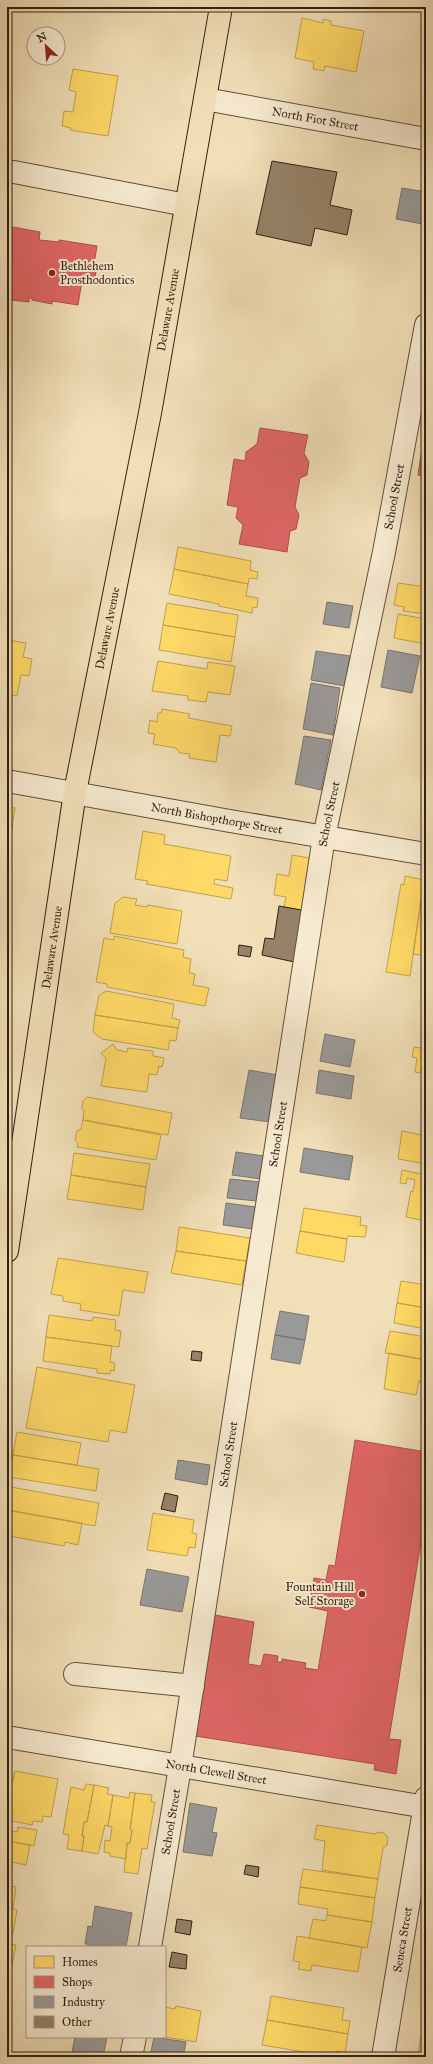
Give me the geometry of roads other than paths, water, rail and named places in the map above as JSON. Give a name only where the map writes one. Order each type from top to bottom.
[{"type":"main road","name":"Delaware Avenue","points":[[7,1251],[74,792],[150,413],[221,7]]},
{"type":"street","name":"North Fiot Street","points":[[205,99],[426,139]]},
{"type":"street","points":[[14,172],[186,205]]},
{"type":"street","name":"School Street","points":[[150,1946],[193,1686],[324,837],[384,552],[426,325]]},
{"type":"street","name":"North Bishopthorpe Street","points":[[7,780],[426,854]]},
{"type":"street","points":[[75,1674],[193,1686]]},
{"type":"street","name":"North Clewell Street","points":[[7,1738],[180,1767],[426,1804]]},
{"type":"street","name":"Seneca Street","points":[[383,2057],[426,1804]]},
{"type":"street","points":[[131,2057],[135,2038]]},
{"type":"place","name":"Bethlehem Prosthodontics","points":[[52,273]]},
{"type":"place","name":"Fountain Hill Self Storage","points":[[362,1594]]}]
